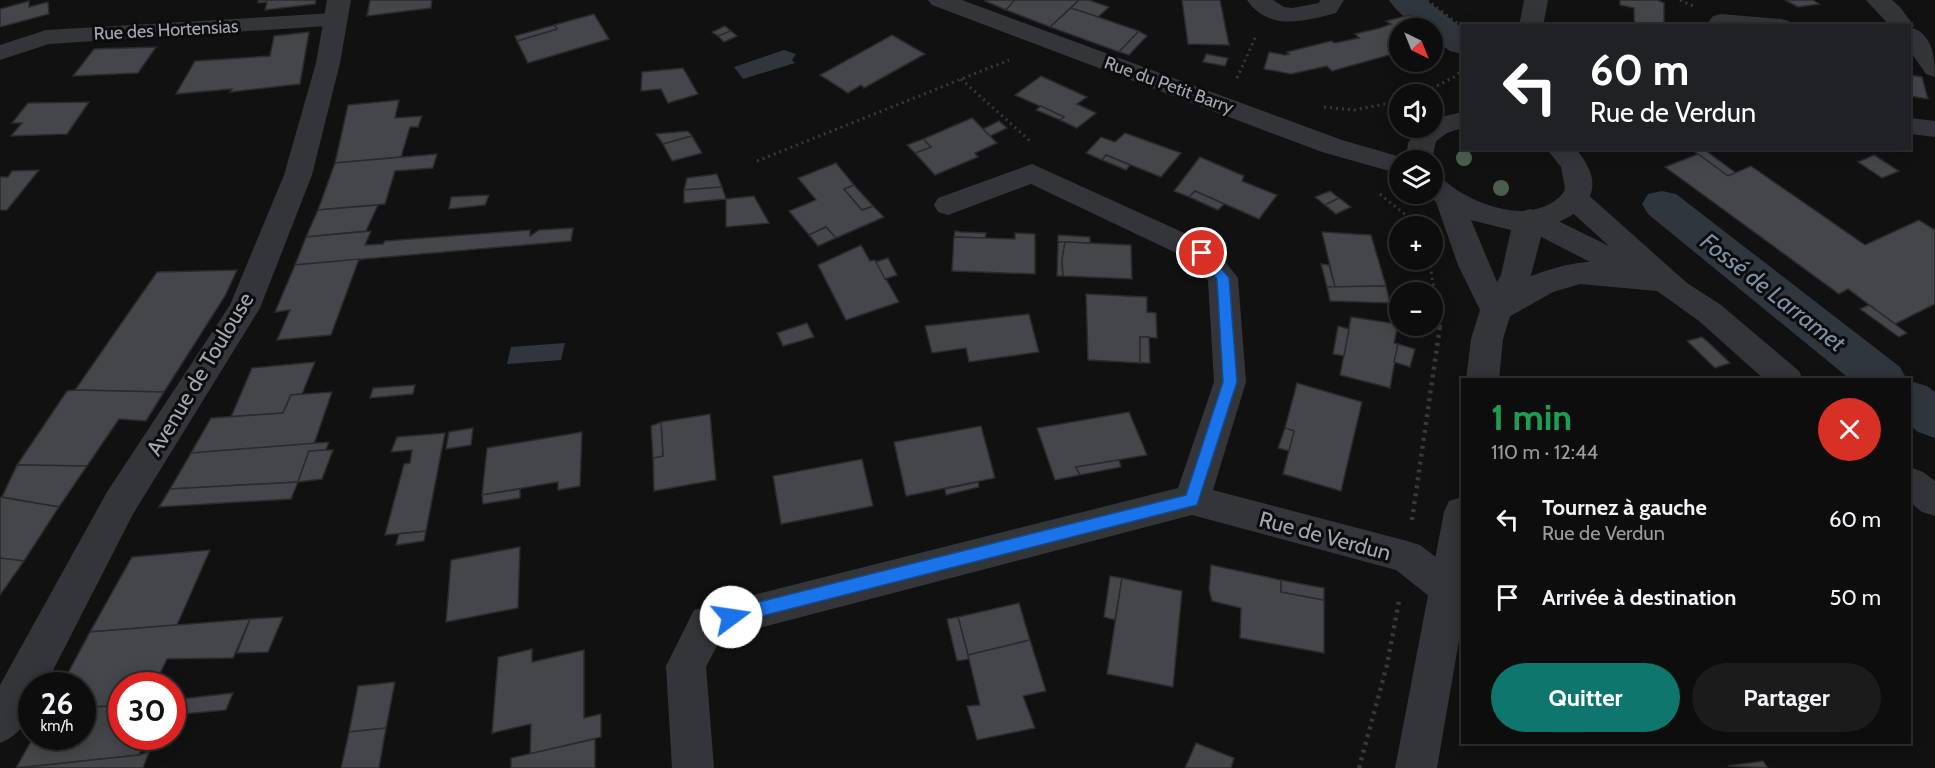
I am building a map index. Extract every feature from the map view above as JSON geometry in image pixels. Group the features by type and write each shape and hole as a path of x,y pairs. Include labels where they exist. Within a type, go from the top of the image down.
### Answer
{"street":[{"name":"Rue du Petit Barry","path":"940,0 1332,146 1389,162"},
{"path":"1259,0 1270,11 1294,16 1328,8 1332,0"},
{"path":"1532,24 1536,0"},
{"path":"1878,0 1900,24"},
{"name":"Rue des Hortensias","path":"0,53 46,37 337,10"},
{"name":"Avenue de Toulouse","path":"0,723 31,672 120,503 244,308 298,175 328,63 337,10"},
{"path":"1721,21 1757,24"},
{"path":"1418,150 1428,133 1437,127 1461,120"},
{"path":"1911,126 1935,129"},
{"path":"1443,193 1485,214 1528,219 1553,214 1570,205 1580,184 1570,159 1561,150"},
{"path":"948,205 1032,172 1202,253 1223,278 1230,382 1192,500"},
{"path":"1575,198 1665,286"},
{"path":"1443,201 1496,310"},
{"path":"1528,219 1665,286 1710,313 1785,378"},
{"path":"1482,378 1487,339 1496,310 1516,275 1526,237 1528,219"},
{"path":"1496,310 1540,284 1572,274 1592,272 1665,286"},
{"path":"1911,483 1935,501"},
{"name":"Rue de Verdun","path":"693,768 686,666 708,622 1192,500 1407,557 1456,594"},
{"path":"1416,768 1456,594 1461,526"}],"path":[{"path":"1427,0 1461,26"},
{"path":"1239,85 1236,79 1259,27 1281,15"},
{"path":"757,161 1054,42"},
{"path":"1440,84 1456,76 1461,70"},
{"path":"962,79 1047,156 1042,177"}],"shaded area":[{"path":"784,50 796,54 792,60 795,63 743,79 734,67"},
{"path":"565,343 561,360 507,364 511,347"}],"building":[{"path":"258,0 316,0 315,4 265,10 267,2 258,3"},
{"path":"370,0 432,0 431,8 367,16"},
{"path":"1015,0 1006,10 985,1"},
{"path":"1015,0 1079,0 1050,27 1006,10"},
{"path":"1079,0 1089,0 1109,7 1098,17 1071,8"},
{"path":"1182,0 1220,0 1229,45 1188,44"},
{"path":"1620,0 1657,0 1664,3 1664,24 1638,24 1634,21 1634,8 1620,5"},
{"path":"1785,0 1813,0 1819,4 1798,7"},
{"path":"29,1 29,7 48,2 49,14 0,27 0,9"},
{"path":"1071,8 1139,31 1119,52 1050,27"},
{"path":"594,14 609,39 528,63 517,41 557,29 554,25"},
{"path":"1410,15 1414,18 1398,18"},
{"path":"554,25 557,29 517,41 515,36"},
{"path":"1389,25 1389,55 1332,71 1327,66 1291,74 1264,69 1269,52 1285,55 1289,54 1287,52 1331,41 1335,43 1359,38 1355,34"},
{"path":"725,26 731,31 718,36 712,32"},
{"path":"731,31 737,36 724,42 718,36"},
{"path":"1139,31 1147,36 1129,55 1119,52"},
{"path":"309,32 300,84 230,92 232,89 176,94 195,61 270,56 274,36"},
{"path":"892,35 925,54 864,88 861,85 848,93 820,75"},
{"path":"156,47 138,73 73,76 94,49"},
{"path":"1206,54 1228,58 1225,66 1203,62"},
{"path":"683,68 698,94 668,103 661,89 641,91 642,72"},
{"path":"1911,75 1922,77 1928,99 1911,96"},
{"path":"1041,76 1087,97 1077,104 1096,113 1077,128 1060,120 1064,117 1015,95"},
{"path":"399,100 395,118 422,116 418,127 410,127 401,157 335,163 348,105"},
{"path":"89,102 67,134 11,136 22,123 12,123 28,103"},
{"path":"1041,106 1064,117 1060,120 1036,110"},
{"path":"972,118 997,143 975,153 978,157 935,175 915,153 931,147 923,139"},
{"path":"999,121 1007,128 990,136 983,129"},
{"path":"688,131 692,136 663,144 656,134"},
{"path":"1125,133 1181,153 1161,177 1106,155 1102,160 1086,153 1101,137 1115,142"},
{"path":"692,136 702,153 672,161 663,144"},
{"path":"923,139 931,147 915,153 907,145"},
{"path":"1693,150 1705,150 1736,173 1728,176"},
{"path":"437,154 433,168 395,171 385,204 318,210 335,163"},
{"path":"1698,154 1728,176 1751,166 1865,245 1919,220 1935,230 1935,304 1895,324 1848,289 1839,294 1665,167"},
{"path":"1106,155 1130,165 1126,170 1102,160"},
{"path":"1874,155 1899,171 1882,178 1858,162"},
{"path":"1200,157 1244,176 1242,181 1277,195 1259,219 1195,191 1189,197 1174,191"},
{"path":"836,163 854,185 844,189 862,210 873,206 884,217 836,238 826,227 809,235 789,211 816,200 798,178"},
{"path":"39,170 7,210 0,210 0,177 8,177 12,171"},
{"path":"717,174 722,187 684,190 687,178"},
{"path":"854,185 873,206 862,210 844,189"},
{"path":"722,187 726,199 684,203 684,190"},
{"path":"1195,191 1224,204 1218,210 1189,197"},
{"path":"1330,191 1339,198 1325,205 1315,197"},
{"path":"489,195 485,205 449,209 451,197"},
{"path":"754,196 769,223 726,227 726,199"},
{"path":"1339,198 1351,207 1336,214 1325,205"},
{"path":"378,205 366,231 306,237 318,210"},
{"path":"826,227 836,238 818,246 809,235"},
{"path":"573,228 571,241 295,265 306,237 371,231 365,245 383,244 385,241 530,230 530,236 539,230"},
{"path":"955,231 986,233 985,238 954,237"},
{"path":"1322,232 1371,235 1386,286 1335,287"},
{"path":"1015,233 1035,234 1035,274 952,271 954,237 1015,239"},
{"path":"1058,235 1090,237 1090,243 1058,242"},
{"path":"1058,242 1065,242 1062,260 1063,276 1057,276"},
{"path":"1065,242 1131,245 1132,279 1063,276 1062,260"},
{"path":"861,245 870,261 875,260 899,302 846,320 818,265"},
{"path":"888,258 897,275 885,279 876,262"},
{"path":"359,259 331,335 277,340 290,310 275,312 295,265"},
{"path":"1321,264 1329,265 1335,287 1327,287"},
{"path":"237,270 225,296 164,392 75,390 157,272"},
{"path":"1386,286 1389,303 1330,301 1327,287"},
{"path":"1086,294 1147,297 1147,312 1156,313 1157,338 1140,337 1140,363 1088,360"},
{"path":"1869,305 1907,333 1899,337 1860,309"},
{"path":"1029,314 1039,352 969,362 966,348 932,353 925,326"},
{"path":"1351,317 1389,323 1389,336 1395,336 1394,343 1398,344 1390,388 1340,375"},
{"path":"807,323 814,337 783,346 777,333"},
{"path":"1338,326 1349,329 1344,356 1333,354"},
{"path":"1140,337 1149,337 1150,363 1140,363"},
{"path":"1702,337 1730,363 1715,368 1687,341"},
{"path":"1398,344 1415,349 1410,367 1394,362"},
{"path":"315,362 302,394 291,395 283,413 231,417 252,368"},
{"path":"1297,383 1362,402 1341,491 1283,474 1294,431 1285,428"},
{"path":"415,385 413,394 370,398 373,388"},
{"path":"67,391 164,392 146,421 119,419 87,466 17,465"},
{"path":"332,392 314,444 191,453 211,418 283,413 291,395"},
{"path":"1129,412 1147,455 1076,467 1080,475 1055,480 1037,428"},
{"path":"710,414 716,480 654,491 653,458 663,456 661,422"},
{"path":"661,422 663,456 653,458 651,426"},
{"path":"981,426 995,478 906,496 894,442"},
{"path":"473,428 471,445 446,449 449,432"},
{"path":"1285,428 1294,431 1289,451 1278,448"},
{"path":"582,432 580,486 558,490 558,482 482,495 487,448"},
{"path":"445,433 426,531 385,535 404,464 410,463 412,450 391,452 397,437"},
{"path":"329,442 326,450 309,451 298,482 170,489 191,453"},
{"path":"333,450 322,479 298,482 309,451"},
{"path":"862,459 873,506 781,524 773,476"},
{"path":"1119,460 1121,467 1080,475 1076,467"},
{"path":"17,465 87,466 59,507 2,497"},
{"path":"298,482 291,499 159,507 170,489"},
{"path":"978,482 979,487 946,495 945,489"},
{"path":"520,489 520,498 483,504 482,495"},
{"path":"0,497 59,507 24,561 0,558"},
{"path":"426,531 424,541 396,545 399,534"},
{"path":"520,547 518,608 446,622 451,560"},
{"path":"210,550 177,625 90,632 132,557"},
{"path":"0,558 24,561 0,595"},
{"path":"1211,565 1281,580 1281,592 1324,600 1324,653 1240,638 1241,608 1212,601 1209,590"},
{"path":"1110,576 1122,578 1115,620 1104,617"},
{"path":"1122,578 1182,591 1173,687 1107,674"},
{"path":"1281,580 1324,588 1324,600 1281,592"},
{"path":"1019,603 1030,640 968,655 958,617"},
{"path":"283,617 268,652 237,653 250,619"},
{"path":"958,617 969,659 957,661 947,619"},
{"path":"250,619 233,658 167,659 161,672 108,672 108,706 96,707 96,672 69,672 90,632"},
{"path":"1030,640 1046,691 1023,696 1035,728 977,740 967,706 980,705 968,655"},
{"path":"532,649 532,662 584,650 584,718 601,714 601,737 530,754 531,724 492,733 498,657"},
{"path":"395,682 386,728 349,732 358,686"},
{"path":"233,693 226,710 186,714 186,698"},
{"path":"108,706 108,750 141,750 139,755 16,768 26,750 96,750 96,707"},
{"path":"386,728 379,768 341,768 349,732"},
{"path":"595,739 595,768 511,768 511,758"},
{"path":"1196,743 1234,758 1231,768 1185,768"},
{"path":"149,752 143,768 18,768 139,755"},
{"path":"1763,761 1768,768 1728,766"}],"waterway":[{"name":"Fossé de Larramet","path":"1405,0 1461,43"},
{"name":"Fossé de Larramet","path":"1662,204 1881,378"},
{"name":"Fossé de Larramet","path":"1911,400 1935,419"}],"route":[{"path":"731,617 1192,500 1230,382 1223,278 1202,253"}]}
